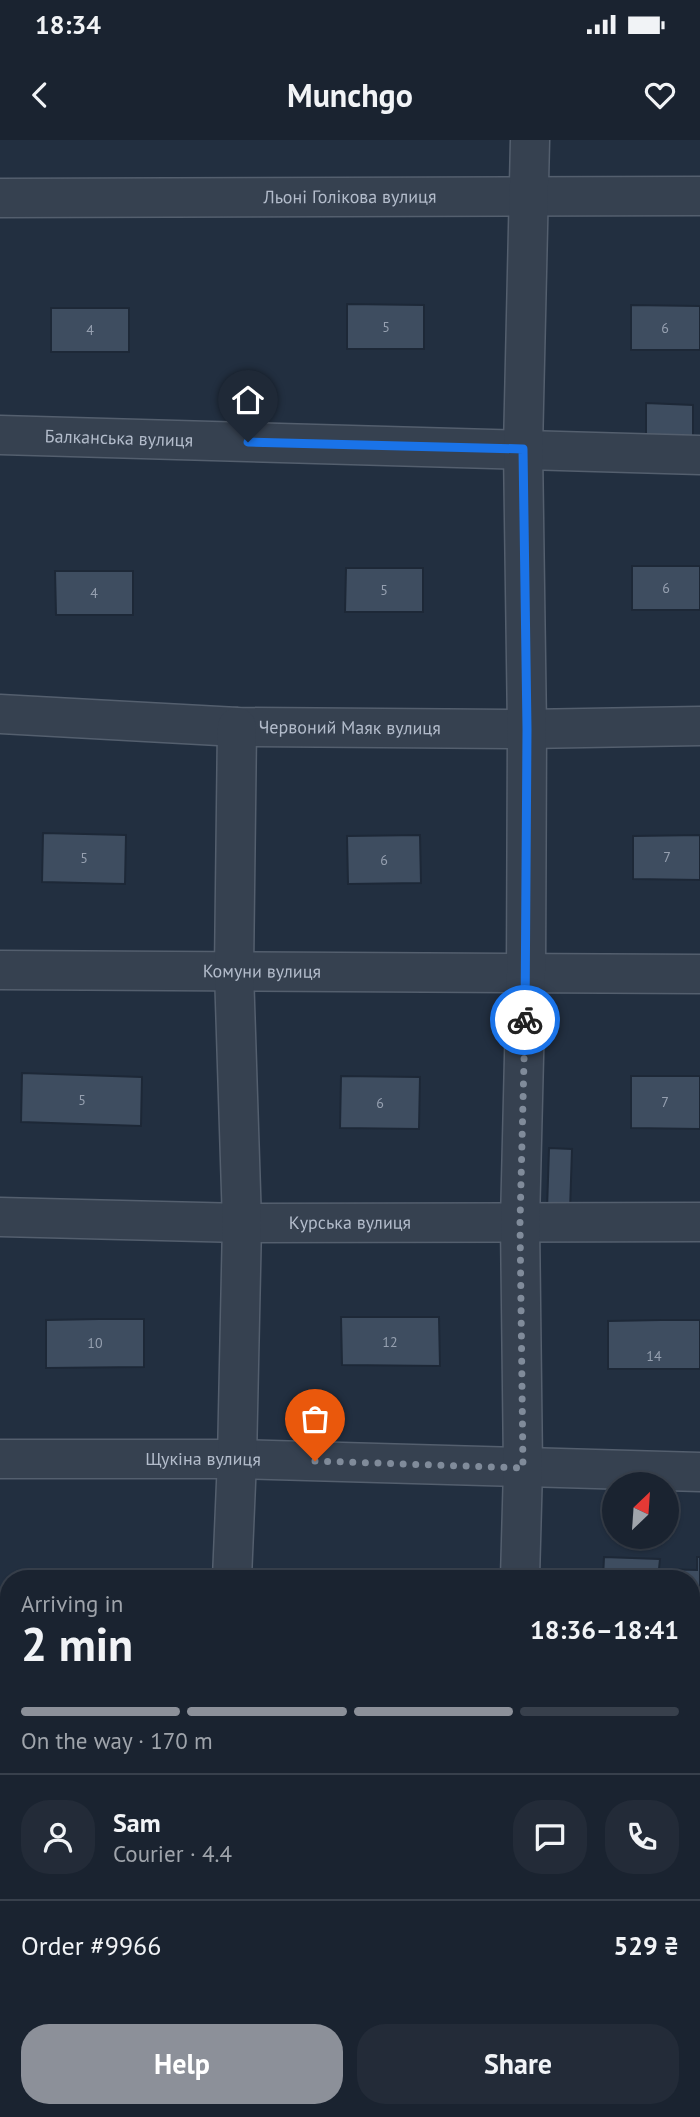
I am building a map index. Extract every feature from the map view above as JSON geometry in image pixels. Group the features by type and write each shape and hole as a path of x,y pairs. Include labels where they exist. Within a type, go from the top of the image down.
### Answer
{"street":[{"path":"520,1570 523,1468 520,1223 526,974 527,729 523,449 530,140"},
{"name":"Льоні Голікова вулиця","path":"0,198 700,196"},
{"name":"Балканська вулиця","path":"0,435 700,455"},
{"name":"Червоний Маяк вулиця","path":"0,714 237,727 527,729 700,726"},
{"path":"232,1570 242,1223 234,971 237,727"},
{"name":"Комуни вулиця","path":"0,970 700,974"},
{"name":"Курська вулиця","path":"0,1217 242,1223 700,1222"},
{"name":"Щукіна вулиця","path":"0,1459 237,1459 700,1472"}],"building":[{"path":"347,304 424,305 424,349 347,349"},
{"path":"631,305 700,306 700,350 631,350"},
{"path":"51,308 129,308 129,352 51,352"},
{"path":"646,403 693,405 693,436 646,435"},
{"path":"632,566 700,566 700,610 632,610"},
{"path":"346,568 423,568 423,612 345,612"},
{"path":"55,571 133,571 133,615 56,615"},
{"path":"43,833 126,835 125,884 42,882"},
{"path":"420,835 421,883 348,884 347,836"},
{"path":"700,835 700,880 633,879 633,836"},
{"path":"22,1073 142,1077 141,1126 21,1122"},
{"path":"341,1076 420,1077 419,1129 340,1128"},
{"path":"631,1076 700,1076 700,1129 631,1128"},
{"path":"549,1148 572,1149 570,1211 547,1210"},
{"path":"341,1317 439,1317 440,1366 342,1365"},
{"path":"144,1319 144,1367 46,1368 46,1320"},
{"path":"700,1320 700,1369 608,1369 608,1321"},
{"path":"604,1557 660,1559 659,1569 697,1570 603,1570"},
{"path":"697,1557 700,1557 700,1570 697,1570"}],"way so far":[{"path":"315,1461 523,1468 520,1223 525,1020"}],"route":[{"path":"248,442 523,449 527,729 525,1020"}]}
